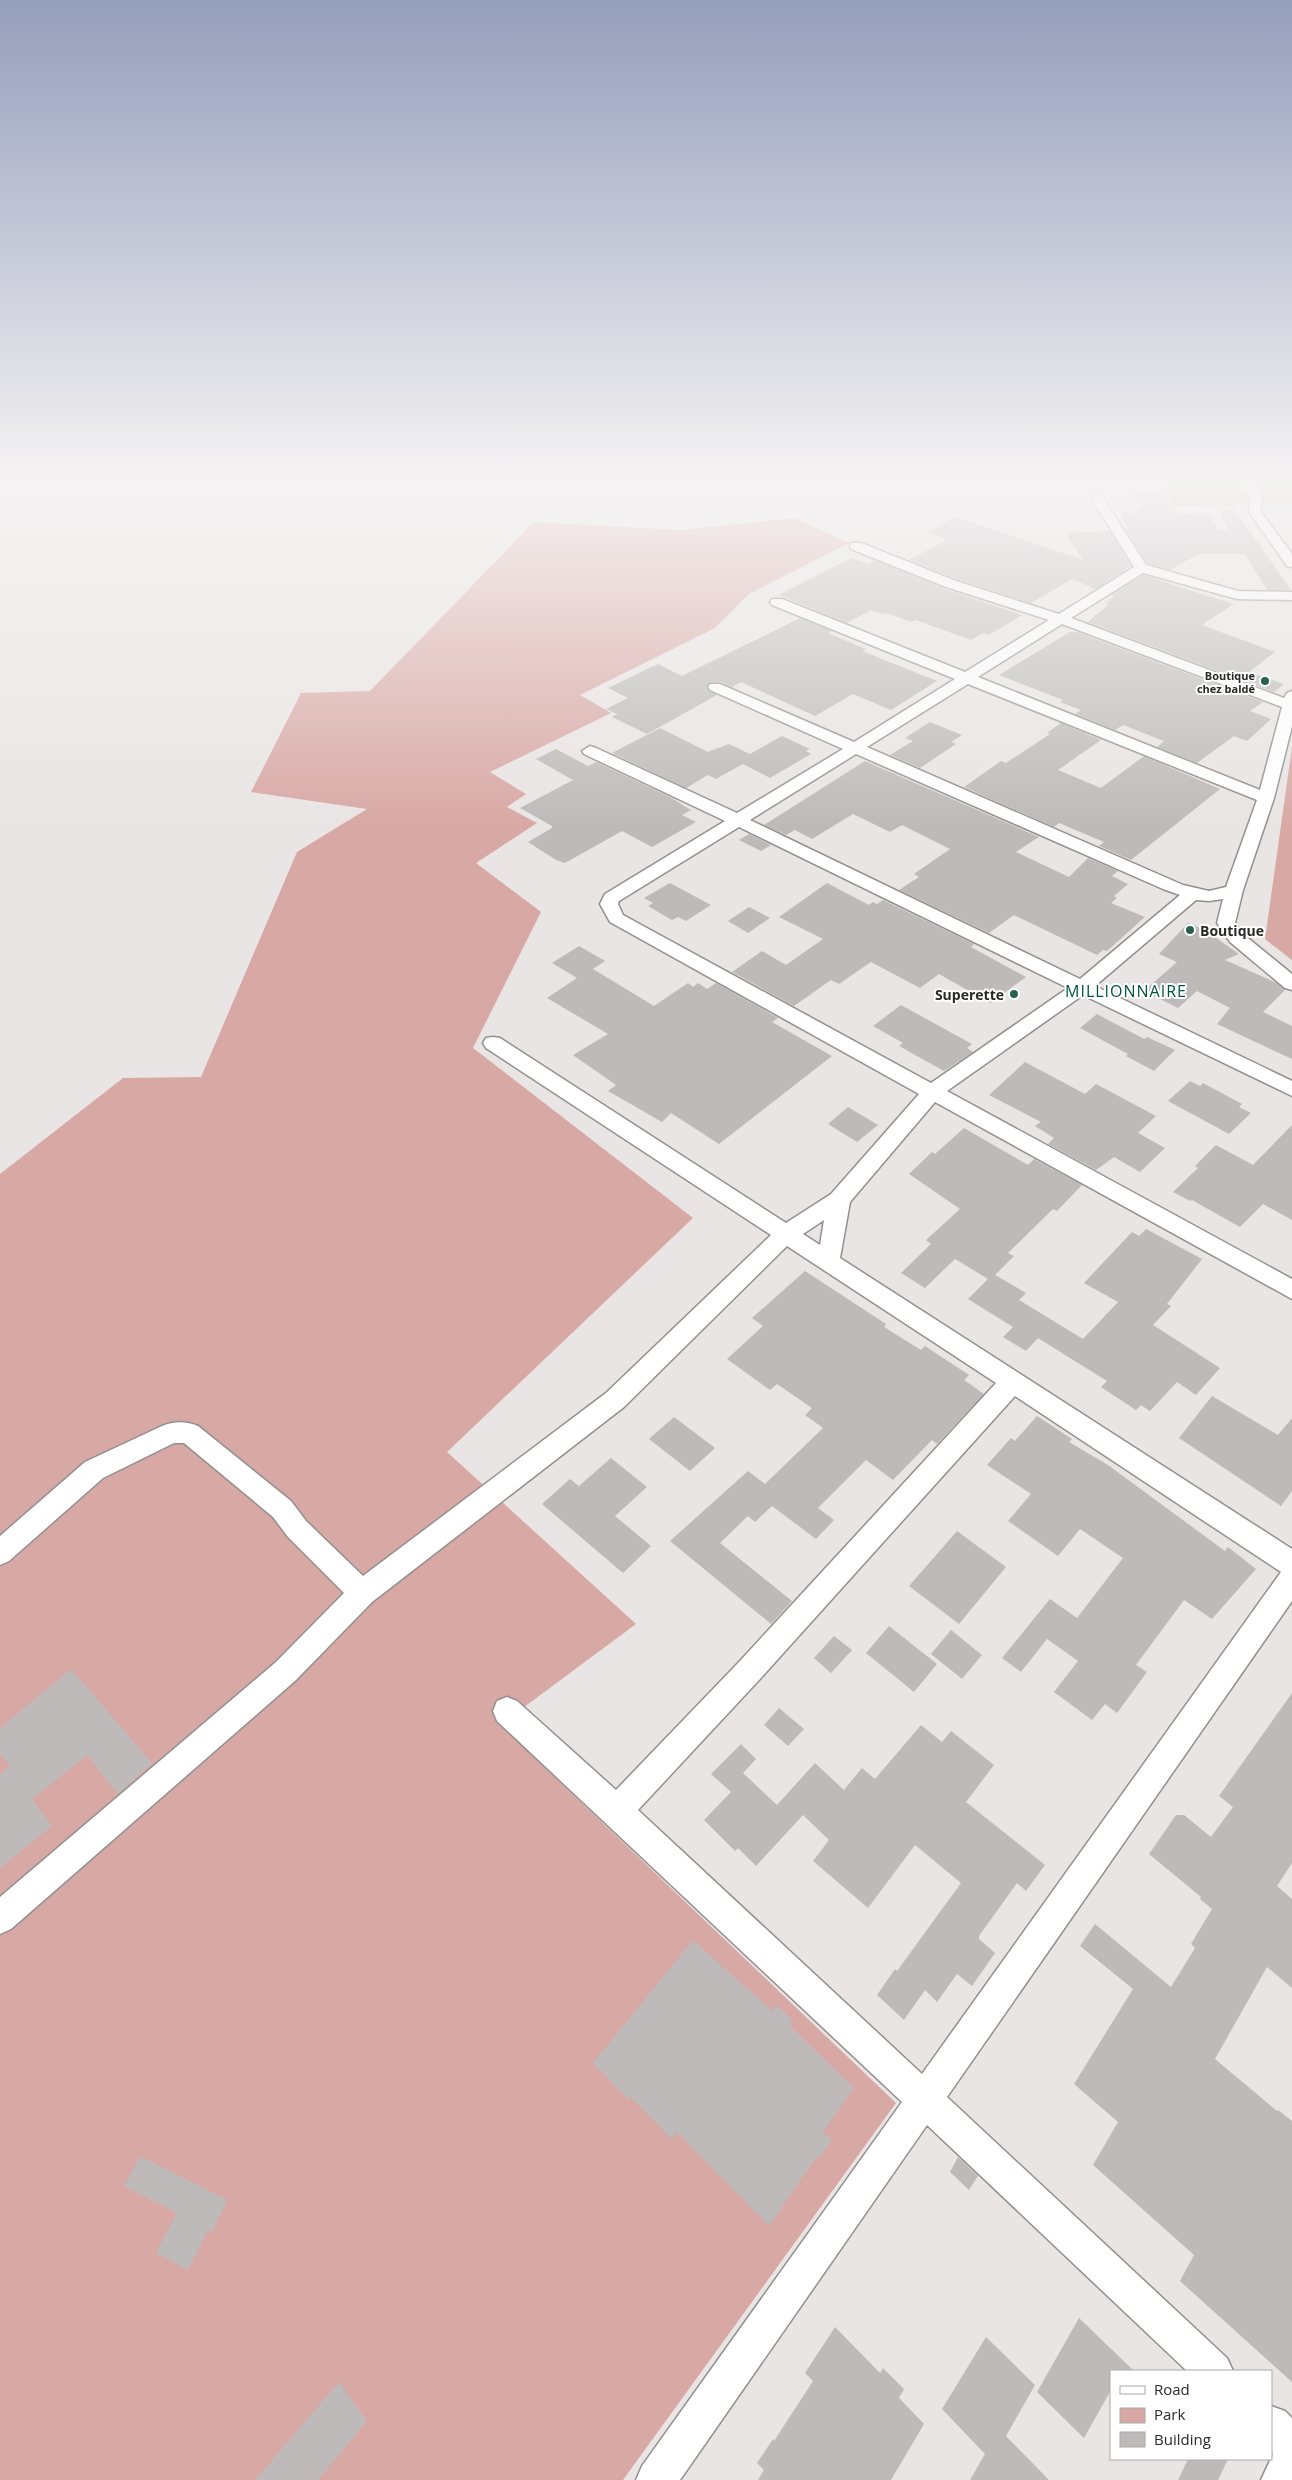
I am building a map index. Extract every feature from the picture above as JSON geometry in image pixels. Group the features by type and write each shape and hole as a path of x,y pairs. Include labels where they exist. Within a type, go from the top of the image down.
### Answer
{"street":[{"path":"991,597 1061,619 1291,701 1266,798 1234,890 1226,923 1236,938 1292,984"},
{"path":"1096,597 611,898 608,904 611,912 623,922 1292,1290"},
{"path":"777,602 1266,798"},
{"path":"715,686 1192,894 1206,897 1223,896 1234,890"},
{"path":"590,752 739,819 1081,988 1292,1089"},
{"path":"0,1918 286,1672 362,1593 615,1400 787,1233 839,1200 932,1092 1081,988 1192,894"},
{"path":"493,1043 1292,1564"},
{"path":"828,1263 839,1200"},
{"path":"617,1811 748,1671 1013,1381"},
{"path":"0,1553 94,1470 172,1433 189,1433 282,1509 296,1529 362,1593"},
{"path":"656,2480 1292,1579"},
{"path":"507,1712 617,1811 925,2098 1213,2370"},
{"path":"1272,2426 1292,2445"},
{"path":"1281,2480 1292,2457"}],"green space":[{"path":"461,597 746,597 715,628 580,695 611,713 490,772 526,794 507,807 537,823 476,863 541,912 473,1048 693,1218 447,1452 636,1624 500,1725 896,2103 623,2480 0,2480 0,1174 123,1078 201,1077 297,852 367,809 251,792 301,693 370,691"},
{"path":"1292,747 1292,960 1265,939"}],"building":[{"path":"783,597 968,597 1022,615 989,635 983,633 971,640 916,620 911,622 887,613 883,614 871,610 847,623"},
{"path":"1012,597 1042,597 1031,603"},
{"path":"1114,597 1210,597 1233,604 1202,625 1275,652 1249,672 1284,684 1274,692 1088,622 1109,604 1106,603"},
{"path":"800,618 832,631 828,633 866,649 862,651 937,681 891,710 853,694 815,716 741,682 732,687 721,682 710,682 706,688 717,695 647,734 612,717 617,714 606,709 628,698 608,688 658,664 682,676"},
{"path":"1070,632 1077,632 1263,702 1250,711 1271,719 1247,741 1234,736 1197,763 1157,747 1164,741 1123,725 1115,730 1075,714 1081,710 1060,702 1063,700 999,675"},
{"path":"930,722 962,735 951,742 956,744 920,768 890,755 913,741 905,738"},
{"path":"1061,723 1101,740 1058,770 1101,788 1144,756 1220,789 1131,860 1099,846 1104,842 1059,823 1054,827 964,787 1001,761 1006,763 1050,734 1047,733"},
{"path":"660,728 708,752 729,744 750,754 782,736 810,749 806,751 811,754 770,778 743,764 716,779 708,775 686,788 612,753"},
{"path":"556,749 588,766 596,762 670,797 691,810 682,815 696,822 652,847 622,831 565,863 556,860 528,842 552,828 552,826 520,808 573,780 536,759"},
{"path":"865,761 1039,837 1016,852 1069,877 1088,858 1118,871 1112,876 1128,884 1114,896 1117,898 1111,903 1145,917 1107,951 1103,950 1097,955 1014,915 989,933 899,890 919,877 914,874 950,849 902,825 890,832 853,814 812,839 795,830 786,835 764,825"},
{"path":"749,834 771,845 761,851 739,840"},
{"path":"670,883 711,905 686,921 678,917 672,920 648,906 653,903 644,898"},
{"path":"827,883 869,905 873,902 877,904 883,900 974,944 971,947 1026,977 990,1003 939,974 920,988 871,962 839,984 831,980 794,1006 732,972 762,951 786,965 823,939 779,917"},
{"path":"749,907 770,918 748,933 728,921"},
{"path":"1188,923 1205,930 1239,954 1225,960 1277,983 1285,990 1263,1012 1292,1026 1292,1059 1217,1024 1230,1008 1197,991 1178,1008 1144,991 1177,962 1159,954"},
{"path":"579,946 605,961 593,969 654,1006 688,983 693,987 698,983 707,989 716,983 778,1018 772,1022 832,1056 719,1144 671,1113 662,1122 608,1091 616,1085 573,1055 608,1034 547,998 577,978 552,963"},
{"path":"901,1005 972,1044 967,1048 973,1052 944,1071 899,1046 903,1043 873,1026"},
{"path":"1097,1014 1144,1039 1147,1037 1175,1050 1154,1071 1126,1056 1128,1054 1080,1028"},
{"path":"1025,1062 1085,1094 1096,1084 1156,1116 1138,1133 1165,1148 1140,1172 1114,1157 1096,1170 1048,1144 1054,1138 1035,1126 1041,1122 989,1095"},
{"path":"1190,1081 1200,1086 1203,1083 1242,1104 1239,1107 1251,1113 1229,1134 1168,1101"},
{"path":"848,1107 878,1125 857,1142 828,1124"},
{"path":"1292,1125 1292,1220 1263,1204 1240,1227 1192,1200 1190,1201 1173,1192 1198,1168 1195,1166 1216,1145 1253,1165"},
{"path":"964,1128 1028,1165 1034,1159 1082,1185 1057,1211 1053,1209 1008,1253 1014,1256 995,1275 1026,1293 1019,1300 1083,1339 1118,1302 1084,1283 1132,1232 1139,1236 1146,1229 1202,1259 1167,1304 1171,1306 1153,1325 1220,1368 1196,1395 1177,1382 1150,1411 1141,1405 1136,1410 1101,1387 1107,1381 1038,1338 1026,1351 1003,1337 1013,1327 968,1299 988,1279 955,1259 925,1288 901,1273 931,1244 926,1240 960,1209 909,1174 932,1152 935,1154"},
{"path":"805,1271 886,1324 884,1327 921,1350 925,1346 969,1375 964,1380 984,1394 937,1444 932,1440 893,1480 866,1460 818,1508 834,1520 816,1539 772,1506 755,1522 748,1516 720,1543 792,1601 771,1624 670,1541 748,1471 765,1484 823,1428 805,1415 812,1408 777,1384 770,1390 727,1359 763,1326 752,1318"},
{"path":"1212,1396 1278,1435 1292,1418 1292,1491 1281,1506 1179,1438"},
{"path":"1037,1416 1072,1439 1069,1442 1108,1465 1225,1551 1228,1547 1256,1569 1212,1619 1184,1600 1136,1665 1147,1672 1117,1713 1105,1704 1092,1720 1054,1692 1078,1661 1047,1639 1021,1672 1002,1658 1050,1599 1077,1618 1123,1558 1080,1529 1058,1556 1008,1521 1031,1494 987,1465 1011,1438 1015,1441"},
{"path":"674,1417 715,1448 690,1471 649,1439"},
{"path":"611,1458 647,1487 615,1516 651,1546 623,1573 542,1504 570,1479 579,1486"},
{"path":"957,1531 1006,1567 959,1624 909,1586"},
{"path":"889,1626 937,1664 914,1692 866,1653"},
{"path":"951,1630 982,1655 962,1679 931,1654"},
{"path":"834,1636 852,1650 831,1673 814,1658"},
{"path":"71,1669 152,1763 118,1794 87,1755 32,1799 52,1826 0,1868 0,1774 10,1766 0,1754 0,1728"},
{"path":"1292,1693 1292,1863 1277,1886 1292,1899 1292,1988 1267,1967 1215,2059 1277,2111 1292,2121 1292,2382 1180,2281 1194,2255 1093,2165 1118,2122 1074,2084 1133,1989 1080,1946 1095,1924 1171,1987 1195,1948 1191,1944 1212,1909 1200,1899 1201,1897 1149,1854 1176,1815 1184,1815 1211,1837 1233,1807 1219,1796"},
{"path":"779,1708 804,1729 788,1746 764,1725"},
{"path":"921,1725 942,1742 951,1731 994,1765 966,1802 1045,1865 1026,1891 1017,1883 979,1936 979,1939 995,1953 972,1986 957,1974 937,2002 925,1990 904,2020 877,1995 895,1969 897,1971 961,1883 915,1845 868,1908 813,1861 829,1840 803,1815 756,1866 738,1848 735,1851 704,1820 731,1792 711,1774 741,1744 756,1759 743,1773 777,1805 815,1763 844,1790 862,1768 875,1779"},
{"path":"693,1940 772,2011 777,2005 793,2021 789,2025 854,2088 823,2132 832,2140 819,2158 817,2156 769,2226 677,2132 671,2139 631,2097 629,2100 593,2063"},
{"path":"140,2156 227,2200 212,2232 208,2230 188,2270 156,2253 177,2213 124,2186"},
{"path":"958,2157 978,2176 969,2190 950,2172"},
{"path":"1079,2318 1133,2370 1110,2370 1110,2392 1084,2438 1037,2392"},
{"path":"835,2327 880,2373 883,2368 904,2389 899,2398 924,2424 891,2480 758,2480 764,2470 757,2463 773,2439 774,2441 813,2381 805,2373"},
{"path":"986,2337 1035,2385 1006,2436 1049,2480 970,2480 985,2454 942,2409"},
{"path":"339,2382 367,2421 318,2480 255,2480"},
{"path":"1188,2460 1228,2460 1218,2480 1178,2480"}],"place":[{"name":"Boutique chez baldé","path":"1265,681"},
{"name":"Boutique","path":"1190,930"},
{"name":"Superette","path":"1014,994"}],"district":[{"name":"MILLIONNAIRE","path":"1126,991"}]}
